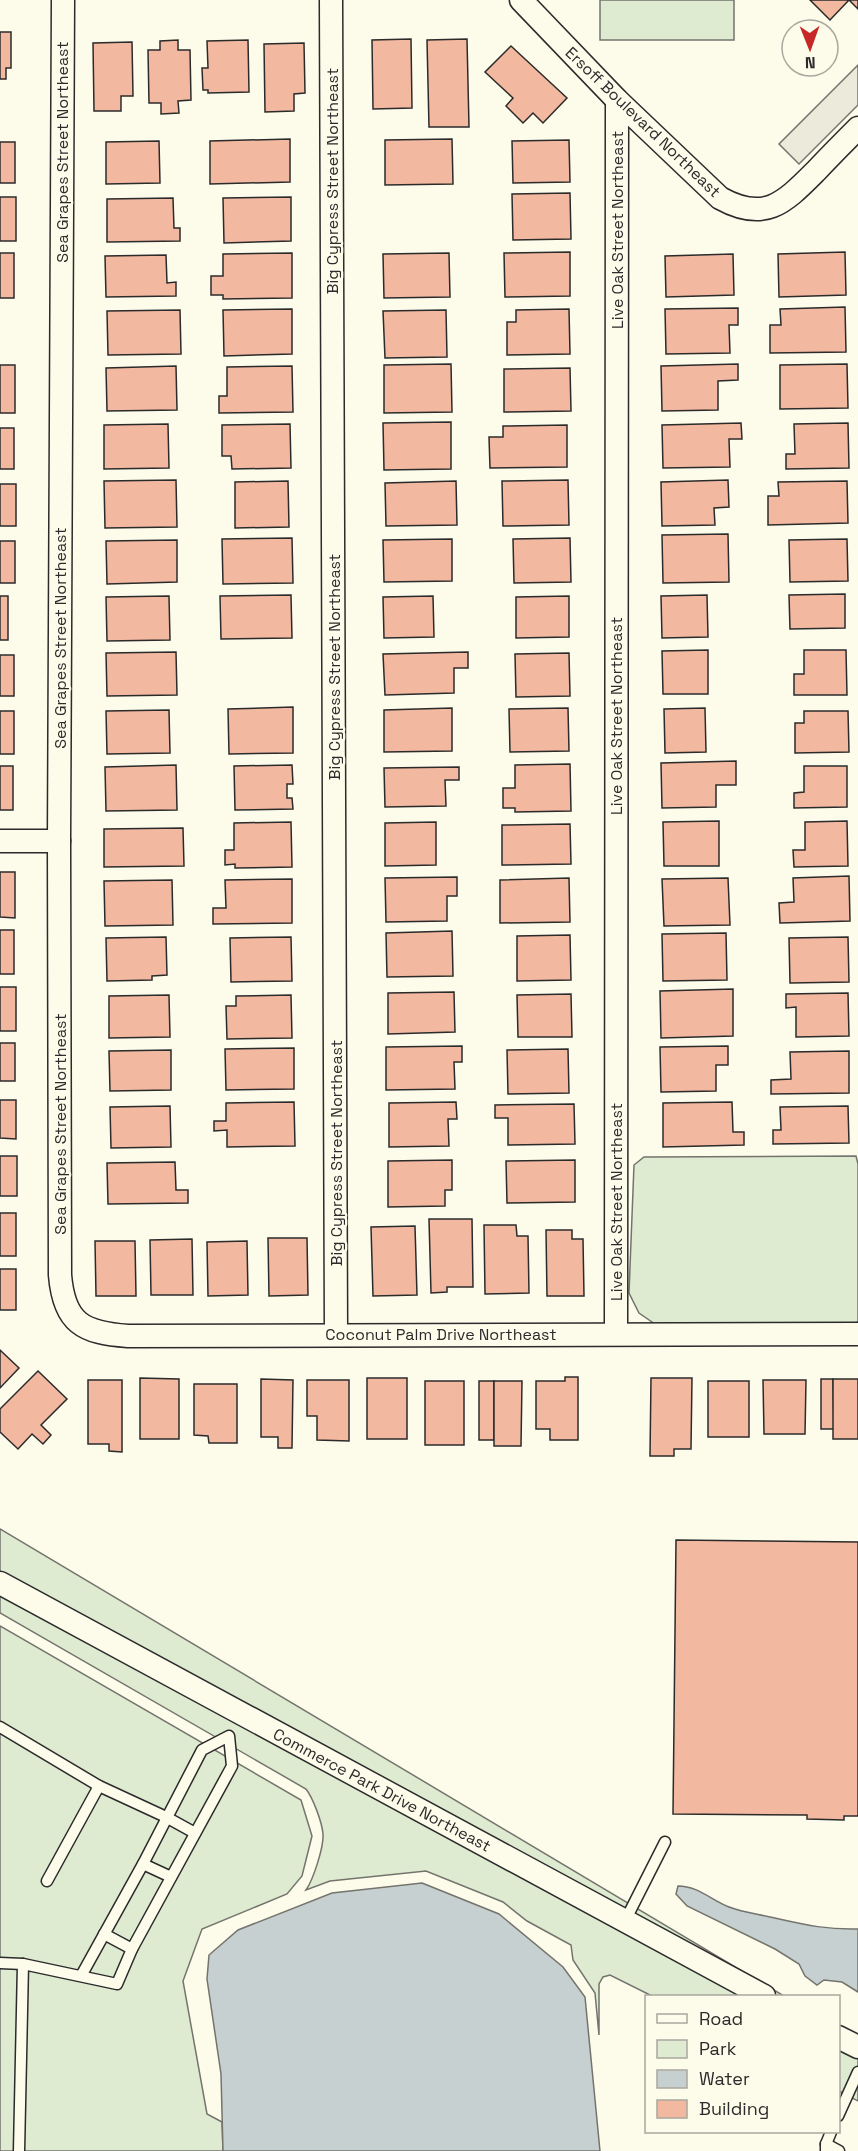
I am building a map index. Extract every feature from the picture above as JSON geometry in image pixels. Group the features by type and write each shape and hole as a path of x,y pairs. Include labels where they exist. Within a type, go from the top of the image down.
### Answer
{"street":[{"name":"Sea Grapes Street Northeast","path":"60,1275 59,841 63,0"},
{"name":"Big Cypress Street Northeast","path":"331,0 336,1335"},
{"name":"Ersoff Boulevard Northeast","path":"521,0 617,100 720,198 736,207 754,209 771,207 788,199 858,128"},
{"name":"Live Oak Street Northeast","path":"616,1333 617,100"},
{"path":"0,841 59,841"},
{"name":"Coconut Palm Drive Northeast","path":"60,1275 67,1309 88,1329 100,1334 128,1336 858,1334"},
{"name":"Commerce Park Drive Northeast","path":"0,1583 235,1724 625,1921 762,1995"},
{"path":"840,2038 858,2047"}],"lane":[{"path":"81,1976 202,1750 235,1724"},
{"path":"0,1964 23,1964 117,1984 132,1949 232,1766 235,1724"},
{"path":"0,1727 99,1786 195,1833"},
{"path":"46,1881 99,1786"},
{"path":"625,1921 665,1842"},
{"path":"143,1864 171,1877"},
{"path":"104,1934 132,1949"},
{"path":"19,2151 23,1964"},
{"path":"840,2112 858,2072"},
{"path":"831,2133 826,2148 839,2151"}],"green space":[{"path":"600,0 734,0 734,40 600,40"},
{"path":"856,1156 858,1164 858,1322 847,1325 655,1324 639,1313 629,1293 634,1165 644,1157"},
{"path":"0,1529 782,1995 650,1995 610,1975 603,1977 599,1984 599,2035 595,1993 573,1960 571,1945 527,1921 503,1902 426,1871 330,1881 306,1890 318,1863 323,1834 317,1810 306,1789 0,1613"},
{"path":"0,1626 301,1800 312,1836 302,1876 287,1894 202,1929 183,1981 207,2114 222,2122 223,2151 0,2151"},
{"path":"840,2030 858,2041 858,2101 840,2092"}],"shaded area":[{"path":"858,65 858,105 799,164 779,144"}],"water":[{"path":"422,1883 499,1914 563,1967 585,1997 600,2151 223,2151 221,2074 207,1979 209,1955 238,1930 332,1893"},
{"path":"678,1886 692,1888 722,1904 744,1912 814,1926 858,1929 858,1992 842,1982 824,1980 817,1985 805,1976 799,1964 775,1949 687,1906 676,1894"}],"building":[{"path":"810,0 849,0 832,18 828,18"},
{"path":"849,0 858,0 858,9"},
{"path":"0,32 11,32 11,68 6,68 6,79 0,79"},
{"path":"411,39 412,108 373,109 372,40"},
{"path":"467,39 469,127 429,127 427,40"},
{"path":"178,40 178,50 190,50 191,100 178,101 179,113 161,114 161,103 149,103 148,50 160,50 160,41"},
{"path":"248,40 249,92 208,93 208,90 203,90 202,68 208,68 207,41"},
{"path":"132,42 133,96 121,96 121,111 94,111 93,43"},
{"path":"304,43 305,93 294,94 294,111 265,112 264,44"},
{"path":"511,46 567,98 543,123 533,113 523,123 506,106 513,98 485,72"},
{"path":"290,139 290,182 210,184 210,141"},
{"path":"452,139 453,184 385,185 385,140"},
{"path":"569,140 570,182 513,183 512,141"},
{"path":"159,141 160,183 106,184 106,142"},
{"path":"0,142 15,142 15,183 0,183"},
{"path":"570,193 571,239 513,240 512,194"},
{"path":"0,197 16,197 16,241 0,241"},
{"path":"291,197 291,241 224,243 223,198"},
{"path":"173,198 174,228 180,228 180,241 107,242 107,199"},
{"path":"570,252 570,296 505,297 504,253"},
{"path":"845,252 846,295 779,297 778,254"},
{"path":"0,253 14,253 14,298 0,298"},
{"path":"292,253 292,298 223,299 223,295 211,295 211,276 223,276 223,254"},
{"path":"449,253 450,297 384,298 383,254"},
{"path":"733,254 734,295 666,297 665,256"},
{"path":"166,255 167,283 176,282 176,296 106,297 105,256"},
{"path":"845,307 846,352 770,353 770,325 781,325 780,309"},
{"path":"738,308 738,325 729,325 730,353 666,354 665,309"},
{"path":"292,309 292,354 224,356 223,310"},
{"path":"569,309 570,354 507,355 507,322 516,322 516,310"},
{"path":"180,310 181,354 108,355 107,311"},
{"path":"446,310 447,357 385,358 383,311"},
{"path":"451,364 452,412 384,413 384,365"},
{"path":"738,364 738,380 718,381 718,410 662,411 661,366"},
{"path":"847,364 848,408 780,409 780,365"},
{"path":"0,365 15,365 15,413 0,413"},
{"path":"176,366 177,410 107,411 106,368"},
{"path":"292,366 293,412 219,413 219,396 227,396 227,367"},
{"path":"570,368 571,411 504,412 504,369"},
{"path":"451,422 451,469 384,470 383,423"},
{"path":"741,423 742,439 729,439 730,467 663,468 662,425"},
{"path":"848,423 849,468 786,469 786,454 795,454 794,424"},
{"path":"168,424 169,468 104,469 104,425"},
{"path":"290,424 291,468 232,469 231,456 222,456 222,425"},
{"path":"567,425 567,467 490,468 489,437 503,437 503,426"},
{"path":"0,428 14,428 14,469 0,469"},
{"path":"176,480 177,527 105,528 104,481"},
{"path":"568,480 569,525 503,526 502,481"},
{"path":"728,480 729,507 714,508 715,525 662,526 661,482"},
{"path":"288,481 289,527 235,528 235,482"},
{"path":"456,481 457,525 386,526 385,483"},
{"path":"847,481 848,523 768,525 768,496 779,496 778,482"},
{"path":"0,484 16,484 16,526 0,526"},
{"path":"728,534 729,582 663,583 662,535"},
{"path":"292,538 293,583 223,584 222,539"},
{"path":"570,538 571,582 514,583 513,539"},
{"path":"452,539 452,581 384,582 383,540"},
{"path":"847,539 848,581 790,582 789,540"},
{"path":"177,540 177,582 107,584 106,541"},
{"path":"0,541 15,541 15,583 0,583"},
{"path":"845,594 845,628 790,629 789,595"},
{"path":"291,595 292,638 221,639 220,596"},
{"path":"707,595 708,637 662,638 661,596"},
{"path":"0,596 8,596 8,640 0,640"},
{"path":"169,596 170,640 107,641 106,597"},
{"path":"433,596 434,637 384,638 383,597"},
{"path":"569,596 569,637 516,638 516,597"},
{"path":"708,650 708,694 663,694 662,651"},
{"path":"804,650 846,650 847,695 794,695 794,674 804,674"},
{"path":"176,652 177,695 107,696 106,653"},
{"path":"468,652 468,668 454,668 454,693 385,695 383,654"},
{"path":"569,653 570,696 516,697 515,654"},
{"path":"0,655 14,655 14,696 0,696"},
{"path":"293,707 293,753 229,754 228,709"},
{"path":"452,708 452,751 384,752 384,710"},
{"path":"568,708 569,751 510,752 509,709"},
{"path":"705,708 706,752 665,753 664,709"},
{"path":"169,710 170,753 107,754 106,711"},
{"path":"0,711 14,711 14,754 0,754"},
{"path":"804,711 848,711 849,752 795,753 795,723 804,723"},
{"path":"736,761 736,785 716,785 716,807 662,808 661,763"},
{"path":"570,764 571,811 515,812 515,808 503,808 503,788 515,788 515,765"},
{"path":"176,765 177,810 106,811 105,767"},
{"path":"292,765 293,784 287,784 287,798 292,798 293,809 235,810 234,766"},
{"path":"0,766 13,766 13,810 0,810"},
{"path":"804,766 847,766 847,807 794,808 794,793 804,792"},
{"path":"459,767 459,780 445,780 446,806 385,807 384,768"},
{"path":"719,821 719,866 664,866 663,822"},
{"path":"847,821 848,866 794,867 793,850 805,850 805,822"},
{"path":"291,822 292,867 235,868 235,864 225,865 225,850 234,850 234,823"},
{"path":"436,822 436,865 385,866 385,823"},
{"path":"570,824 571,864 502,865 502,825"},
{"path":"183,828 184,866 104,867 104,829"},
{"path":"0,872 15,872 15,918 0,917"},
{"path":"849,876 850,921 780,923 779,903 794,902 793,878"},
{"path":"457,877 457,896 447,896 447,921 386,922 385,878"},
{"path":"569,878 570,922 500,923 500,880"},
{"path":"728,878 730,925 664,926 662,879"},
{"path":"292,879 292,923 213,924 213,908 226,908 225,880"},
{"path":"172,880 173,925 105,926 104,881"},
{"path":"0,930 14,930 14,974 0,974"},
{"path":"452,931 453,976 387,977 386,933"},
{"path":"726,933 727,980 663,981 662,934"},
{"path":"570,935 571,980 517,981 517,936"},
{"path":"166,937 167,975 152,976 152,980 107,981 106,938"},
{"path":"291,937 292,981 231,982 230,938"},
{"path":"848,937 849,982 790,983 789,938"},
{"path":"0,987 16,987 16,1031 0,1031"},
{"path":"733,989 733,1036 661,1038 660,991"},
{"path":"454,992 455,1032 388,1034 388,993"},
{"path":"848,993 849,1036 796,1037 796,1007 786,1008 786,994"},
{"path":"571,994 572,1037 518,1037 517,995"},
{"path":"169,995 170,1037 109,1038 109,996"},
{"path":"291,995 292,1038 227,1039 226,1006 236,1006 236,996"},
{"path":"0,1043 15,1043 15,1081 0,1081"},
{"path":"462,1046 462,1062 454,1062 455,1089 386,1090 386,1047"},
{"path":"728,1046 728,1065 716,1065 716,1091 661,1092 660,1047"},
{"path":"294,1048 294,1089 226,1090 225,1049"},
{"path":"568,1049 569,1093 508,1094 507,1050"},
{"path":"171,1050 171,1090 110,1091 109,1051"},
{"path":"849,1051 849,1093 771,1094 771,1080 791,1079 790,1052"},
{"path":"0,1100 16,1100 16,1139 0,1138"},
{"path":"294,1102 295,1146 227,1147 227,1130 214,1131 214,1121 226,1121 226,1103"},
{"path":"456,1102 457,1119 448,1119 449,1146 389,1147 389,1103"},
{"path":"732,1102 733,1132 744,1132 744,1145 663,1147 663,1103"},
{"path":"574,1104 575,1144 508,1145 508,1118 495,1118 495,1105"},
{"path":"170,1106 171,1147 111,1148 110,1107"},
{"path":"848,1106 849,1143 773,1144 773,1130 781,1130 780,1107"},
{"path":"0,1156 17,1156 17,1196 0,1196"},
{"path":"452,1160 452,1190 445,1190 445,1206 388,1207 388,1161"},
{"path":"575,1160 575,1202 507,1203 506,1161"},
{"path":"175,1162 176,1190 188,1190 188,1203 108,1204 107,1163"},
{"path":"0,1213 16,1213 16,1256 0,1256"},
{"path":"429,1219 472,1219 473,1287 447,1287 447,1292 431,1293"},
{"path":"484,1225 516,1225 517,1236 528,1236 529,1293 485,1294"},
{"path":"415,1226 417,1295 373,1296 371,1227"},
{"path":"546,1230 572,1230 572,1239 583,1239 584,1296 547,1296"},
{"path":"268,1238 307,1238 308,1295 269,1296"},
{"path":"192,1239 193,1295 151,1295 150,1240"},
{"path":"95,1241 135,1241 136,1296 96,1296"},
{"path":"247,1241 248,1295 208,1296 207,1242"},
{"path":"0,1269 16,1269 16,1310 0,1310"},
{"path":"0,1350 19,1368 0,1388"},
{"path":"38,1371 67,1399 41,1425 51,1435 43,1444 32,1434 18,1449 0,1432 0,1409"},
{"path":"565,1377 578,1377 578,1440 550,1440 550,1429 536,1429 536,1381 565,1381"},
{"path":"140,1378 179,1379 179,1439 140,1439"},
{"path":"367,1378 407,1378 407,1439 367,1439"},
{"path":"651,1378 692,1378 691,1449 674,1449 674,1456 650,1456"},
{"path":"261,1379 293,1380 292,1448 278,1448 278,1437 261,1437"},
{"path":"821,1379 833,1379 834,1429 821,1429"},
{"path":"833,1379 858,1379 858,1439 833,1439"},
{"path":"88,1380 122,1380 122,1452 109,1451 109,1444 88,1444"},
{"path":"307,1380 349,1380 349,1441 317,1440 317,1416 307,1416"},
{"path":"763,1380 806,1380 805,1434 764,1434"},
{"path":"425,1381 464,1381 464,1445 425,1445"},
{"path":"479,1381 494,1381 494,1440 479,1440"},
{"path":"494,1381 522,1381 521,1446 494,1446"},
{"path":"708,1381 749,1381 749,1437 708,1437"},
{"path":"194,1384 237,1384 237,1443 209,1443 208,1436 194,1435"},
{"path":"676,1540 858,1542 858,1816 844,1816 844,1820 807,1819 807,1815 673,1814"}]}
